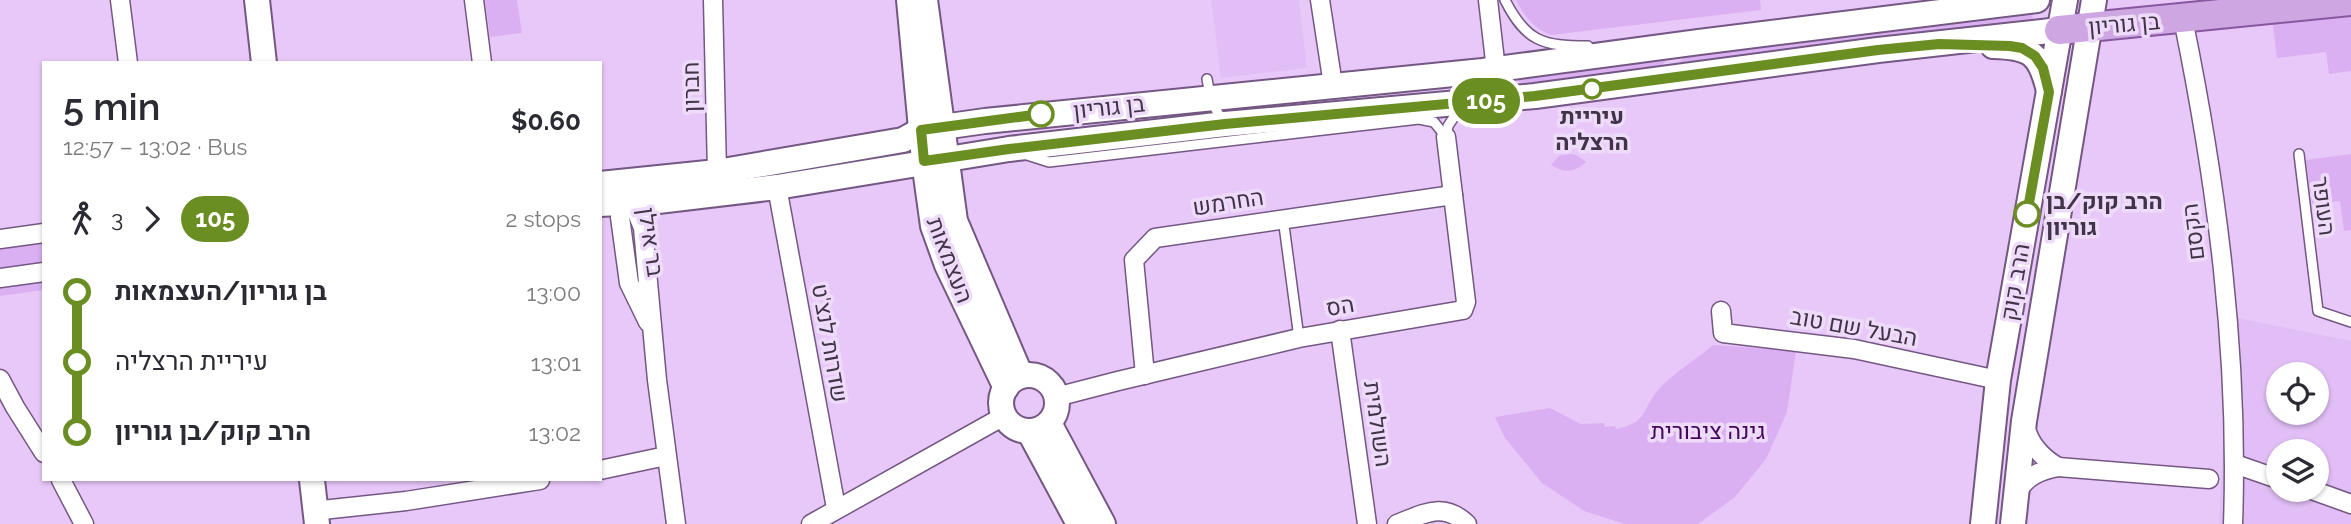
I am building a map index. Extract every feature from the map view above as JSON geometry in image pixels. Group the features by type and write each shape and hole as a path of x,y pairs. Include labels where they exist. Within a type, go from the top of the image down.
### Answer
{"main road":[{"name":"בן גוריון","path":"2059,30 2091,13 2183,19 2351,1"}],"street":[{"path":"120,0 128,61"},
{"path":"257,0 264,61"},
{"path":"474,0 482,61"},
{"name":"חברון","path":"713,0 718,172"},
{"name":"העצמאות","path":"909,0 932,129"},
{"name":"העצמאות","path":"925,0 935,160 1014,382"},
{"path":"1320,0 1333,85"},
{"path":"1488,0 1495,68"},
{"path":"1477,102 1495,92 1496,0"},
{"name":"בן גוריון","path":"616,195 718,172 903,139 932,129 1041,114 1203,92 1333,85 1495,68 2038,0"},
{"name":"הרב קוק","path":"1983,524 1998,380 2065,0"},
{"name":"הרב קוק","path":"2013,524 2024,421 2091,13"},
{"name":"הקסם","path":"2183,19 2205,134 2230,334 2235,440 2232,524"},
{"name":"בן גוריון","path":"616,195 777,187 1009,149 1225,124 1535,96 1878,50 2059,30"},
{"path":"1671,79 1670,68 1680,53 1699,42"},
{"name":"בן גוריון","path":"1939,44 2022,48 2035,56 2043,68 2049,92"},
{"name":"בן גוריון","path":"1495,68 1517,93 1535,96"},
{"name":"הס","path":"1056,397 1299,338 1463,310 1466,302 1446,137"},
{"name":"שדרות לנצ'ט","path":"777,187 836,509"},
{"name":"בר אילן","path":"616,195 643,228 651,328 676,524"},
{"name":"החרמש","path":"1145,375 1134,260 1155,238 1453,195"},
{"path":"0,239 42,233"},
{"path":"0,278 42,272"},
{"name":"הבעל שם טוב","path":"1721,311 1723,333 1854,349 1998,380"},
{"name":"השולמית","path":"1340,330 1367,524"},
{"path":"1037,376 1049,384 1056,397 1056,411 1039,427 1015,427 1004,416 1001,407 1014,382 1037,376"},
{"path":"0,379 42,450"},
{"path":"811,524 1004,416"},
{"path":"2024,421 2034,447 2057,467"},
{"path":"1039,427 1079,524"},
{"path":"1039,427 1103,524"},
{"path":"602,470 666,456"},
{"path":"2235,464 2266,475"},
{"path":"2016,496 2024,482 2035,473 2057,467 2209,479"},
{"path":"62,481 84,524"},
{"path":"312,481 321,519"},
{"path":"318,481 321,519"},
{"path":"321,519 406,501 534,481"},
{"path":"2329,496 2351,504"},
{"path":"1397,524 1430,512 1448,511 1467,524"}],"lane":[{"path":"1505,0 1519,26 1549,44 1660,47"},
{"path":"1203,92 1225,124"},
{"path":"1446,137 1448,126 1460,108 1477,102"},
{"path":"1009,149 1049,162 1419,119 1434,122 1446,137"},
{"name":"העופר","path":"2299,155 2318,311 2351,322"},
{"path":"1283,218 1299,338"}],"shaded area":[{"path":"1211,0 1299,0 1307,68 1221,78"},
{"path":"2237,318 2351,341 2351,524 2219,524 2223,440 2244,440"}],"green space":[{"path":"485,0 517,0 522,33 490,37"},
{"path":"1516,0 1760,0 1761,10 1551,35 1530,21"},
{"path":"2032,14 2033,20 1676,66 1686,55"},
{"path":"2351,15 2351,71 2329,74 2326,52 2277,58 2272,18"},
{"path":"1670,55 1660,68 1525,85 1508,75"},
{"path":"1570,154 1586,162 1570,171 1551,165 1559,156"},
{"path":"2351,154 2351,230 2344,231 2340,201 2312,204 2306,160"},
{"path":"42,233 42,290 0,296 0,239"},
{"name":"גינה ציבורית","path":"1713,345 1796,351 1787,412 1766,459 1735,497 1698,524 1625,524 1584,511 1542,483 1505,438 1495,417 1550,408 1581,424 1604,423 1605,427 1615,426 1616,429 1627,426 1639,419 1663,384"}],"bus line":[{"name":"105","path":"1041,114 921,130 924,161 1225,124 1535,96 1878,50 1939,44 2010,46 2022,48 2035,56 2043,68 2049,92 2027,214"}],"place":[{"name":"עיריית הרצליה","path":"1592,89"},
{"name":"הרב קוק/בן גוריון","path":"2027,214"}]}
